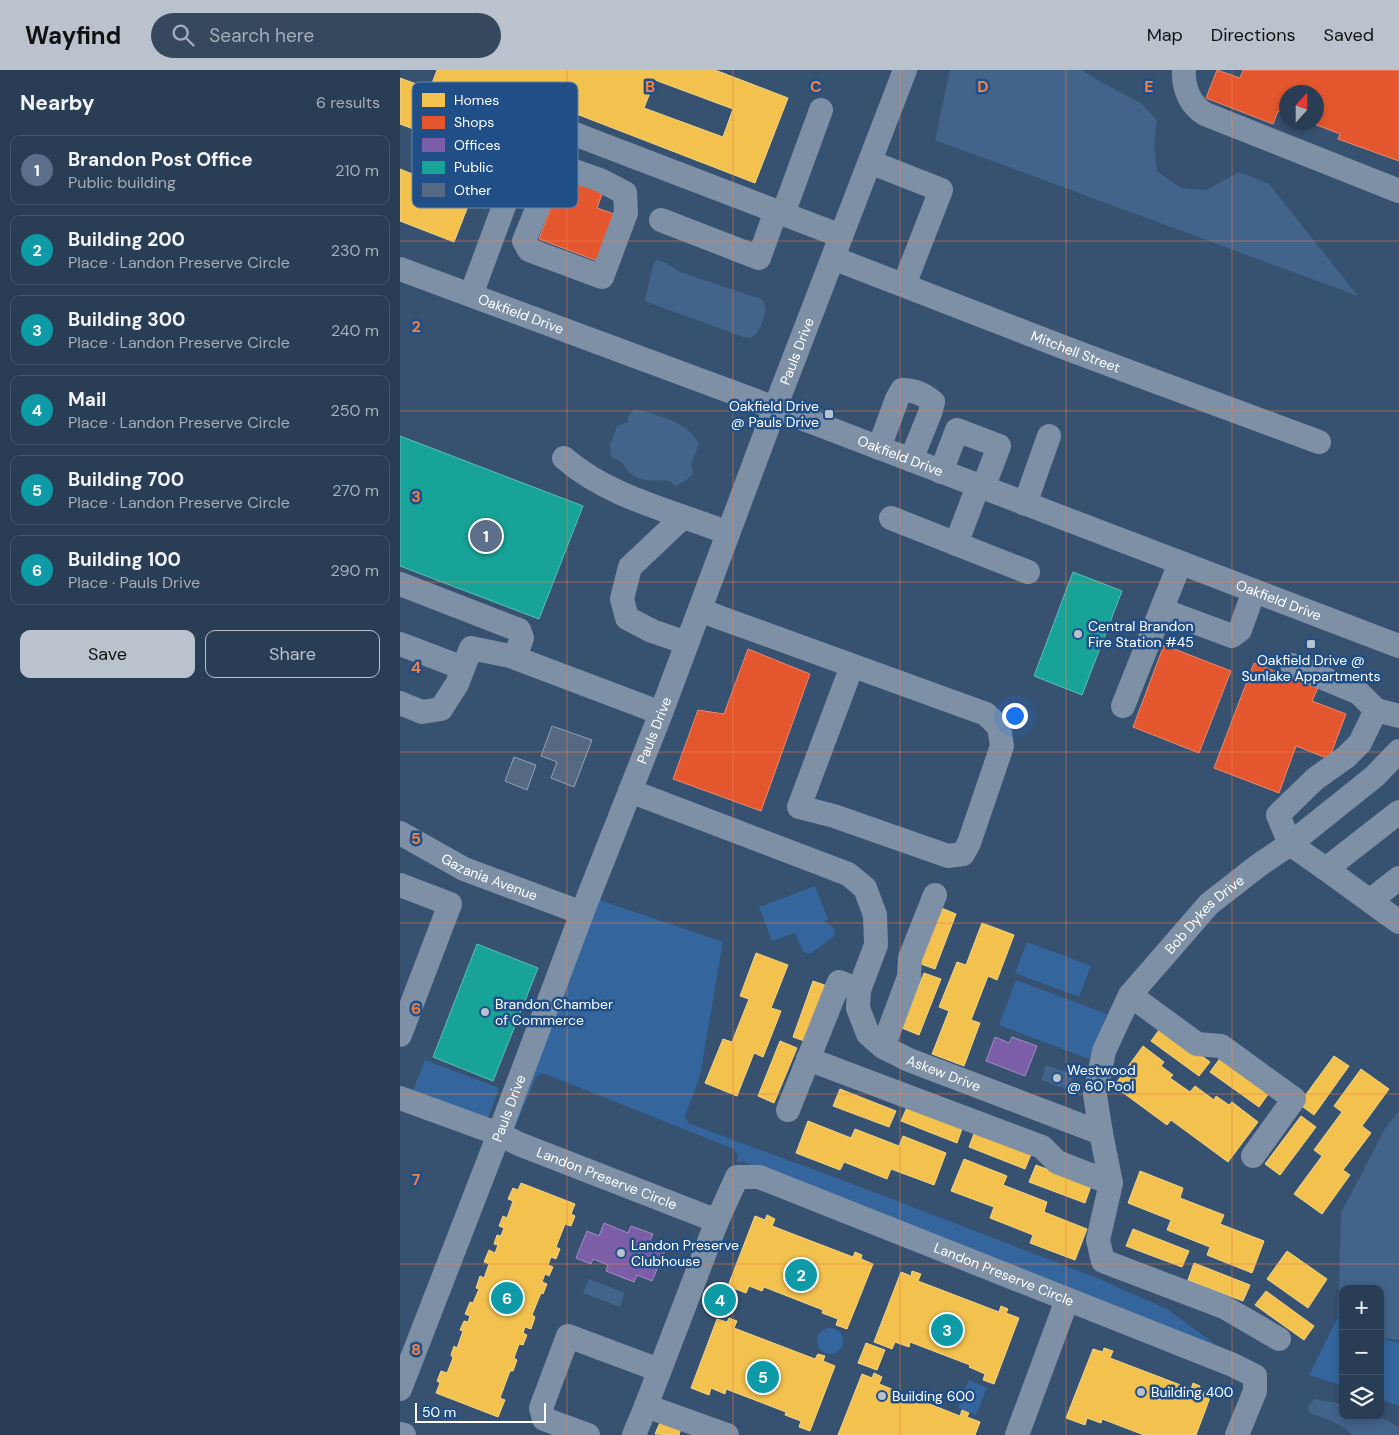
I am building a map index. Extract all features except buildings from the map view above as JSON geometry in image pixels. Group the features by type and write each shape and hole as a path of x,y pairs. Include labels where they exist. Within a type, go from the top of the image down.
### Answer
{"street":[{"name":"Pauls Drive","path":"400,1388 499,1134 582,913 661,713 775,408 905,70"},
{"path":"1184,70 1188,97 1198,110 1205,114 1399,191"},
{"path":"662,220 759,258 780,212 821,110"},
{"path":"578,135 841,236"},
{"path":"870,162 940,190 904,285"},
{"path":"537,208 524,241 529,250 602,277 626,213 625,193 600,180 578,172"},
{"path":"471,295 503,208"},
{"name":"Mitchell Street","path":"833,258 1076,352 1319,442"},
{"name":"Oakfield Drive","path":"400,268 775,408 1399,646"},
{"path":"879,448 896,399 902,390 909,390 926,396 933,402 911,460"},
{"path":"941,472 957,430 998,446 956,544"},
{"path":"1025,504 1049,436"},
{"path":"564,458 575,467 613,489 728,533"},
{"path":"683,517 630,567 622,599 627,618 652,631 687,643"},
{"path":"891,518 1028,572"},
{"path":"1123,706 1180,563"},
{"path":"400,584 519,630 522,638 515,657"},
{"path":"1162,610 1232,636 1240,630 1254,591"},
{"path":"700,610 986,714 999,728 1002,746 969,843 963,854 948,856 834,816 799,807 852,666"},
{"path":"400,644 463,668"},
{"path":"400,703 422,712 441,709 458,684 470,648 515,657 661,713"},
{"path":"1292,665 1359,693 1376,710 1399,716"},
{"path":"1376,710 1360,742 1346,757 1315,779 1278,815 1290,844 1399,922"},
{"name":"Bob Dykes Drive","path":"1101,1133 1095,1095 1100,1068 1104,1051 1130,995 1209,904 1259,865 1290,844 1375,776 1399,751"},
{"name":"Askew Drive","path":"630,791 848,874 865,888 875,915 876,945 859,990 858,1008 868,1034 883,1047 909,1060 1101,1133"},
{"path":"1326,869 1399,812"},
{"name":"Gazania Avenue","path":"400,833 464,869 582,913"},
{"path":"1370,902 1399,878"},
{"path":"400,885 450,904 407,994 400,1035"},
{"path":"883,1047 909,977 910,958 935,895"},
{"path":"876,945 910,958"},
{"path":"788,1110 839,982 859,990"},
{"path":"1130,995 1197,1044 1221,1046 1294,1099 1253,1156"},
{"path":"808,1060 1042,1147 1057,1162 1111,1183"},
{"path":"897,1093 909,1060"},
{"name":"Landon Preserve Circle","path":"400,1098 499,1134 519,1144 717,1222"},
{"path":"1101,1133 1111,1183 1098,1240 1103,1261 1224,1308 1279,1339"},
{"name":"Landon Preserve Circle","path":"634,1435 717,1222 737,1178 759,1177 1233,1365 1255,1376 1255,1390 1237,1435"},
{"path":"1017,1435 1067,1300"},
{"path":"588,1435 544,1419 541,1408 568,1336 660,1370"},
{"path":"646,1406 727,1435"},
{"path":"400,1434 404,1435"}],"shaded area":[{"path":"950,70 1082,70 1141,103 1157,120 1154,144 1157,171 1181,188 1206,190 1239,172 1269,184 1358,296 935,140"},
{"path":"657,260 666,263 680,272 761,299 764,302 766,311 756,334 751,338 743,337 647,302 645,299 654,262"},
{"path":"634,409 680,424 694,436 699,444 691,464 693,474 685,481 676,486 665,480 650,481 640,479 632,475 622,463 611,456 610,445 617,426 628,422 628,416"},
{"path":"815,886 828,919 824,922 832,926 835,931 833,937 810,954 803,952 795,933 772,941 759,907"},
{"path":"597,899 723,942 700,1076 685,1116 690,1124 837,1178 1097,1278 1167,1309 1219,1347 743,1161 737,1162 738,1155 734,1149 545,1074 540,1074 536,1077 514,1130 511,1128"},
{"path":"1027,942 1091,966 1079,997 1015,973"},
{"path":"1016,980 1107,1014 1089,1059 999,1025"},
{"path":"425,1060 499,1088 485,1126 410,1098"},
{"name":"Westwood @ 60 Pool","path":"1046,1065 1074,1075 1068,1090 1041,1080"},
{"path":"1399,1111 1399,1340 1384,1338 1384,1285 1339,1285 1338,1316 1341,1213 1386,1127"},
{"path":"589,1279 625,1293 620,1307 583,1293"},
{"path":"1338,1317 1339,1317 1339,1385 1309,1375"},
{"path":"830,1328 839,1332 843,1341 839,1350 830,1354 821,1350 817,1341 821,1332"},
{"path":"1384,1339 1399,1343 1399,1406 1384,1400"},
{"path":"969,1380 987,1388 976,1415 958,1408"},
{"path":"1314,1399 1339,1403 1339,1420 1384,1419 1399,1427 1399,1435 1352,1435 1338,1424 1309,1413 1308,1406"}],"place":[{"name":"Oakfield Drive @ Pauls Drive","path":"829,414"},
{"name":"Brandon Post Office","path":"486,536"},
{"name":"Central Brandon Fire Station #45","path":"1078,634"},
{"name":"Oakfield Drive @ Sunlake Appartments","path":"1311,644"},
{"name":"Brandon Chamber of Commerce","path":"485,1012"},
{"name":"Westwood @ 60 Pool","path":"1057,1078"},
{"name":"Landon Preserve Clubhouse","path":"621,1253"},
{"name":"Building 200","path":"801,1275"},
{"name":"Building 100","path":"507,1298"},
{"name":"Mail","path":"720,1300"},
{"name":"Building 300","path":"947,1330"},
{"name":"Building 700","path":"763,1377"},
{"name":"Building 400","path":"1141,1392"},
{"name":"Building 600","path":"882,1396"}]}
